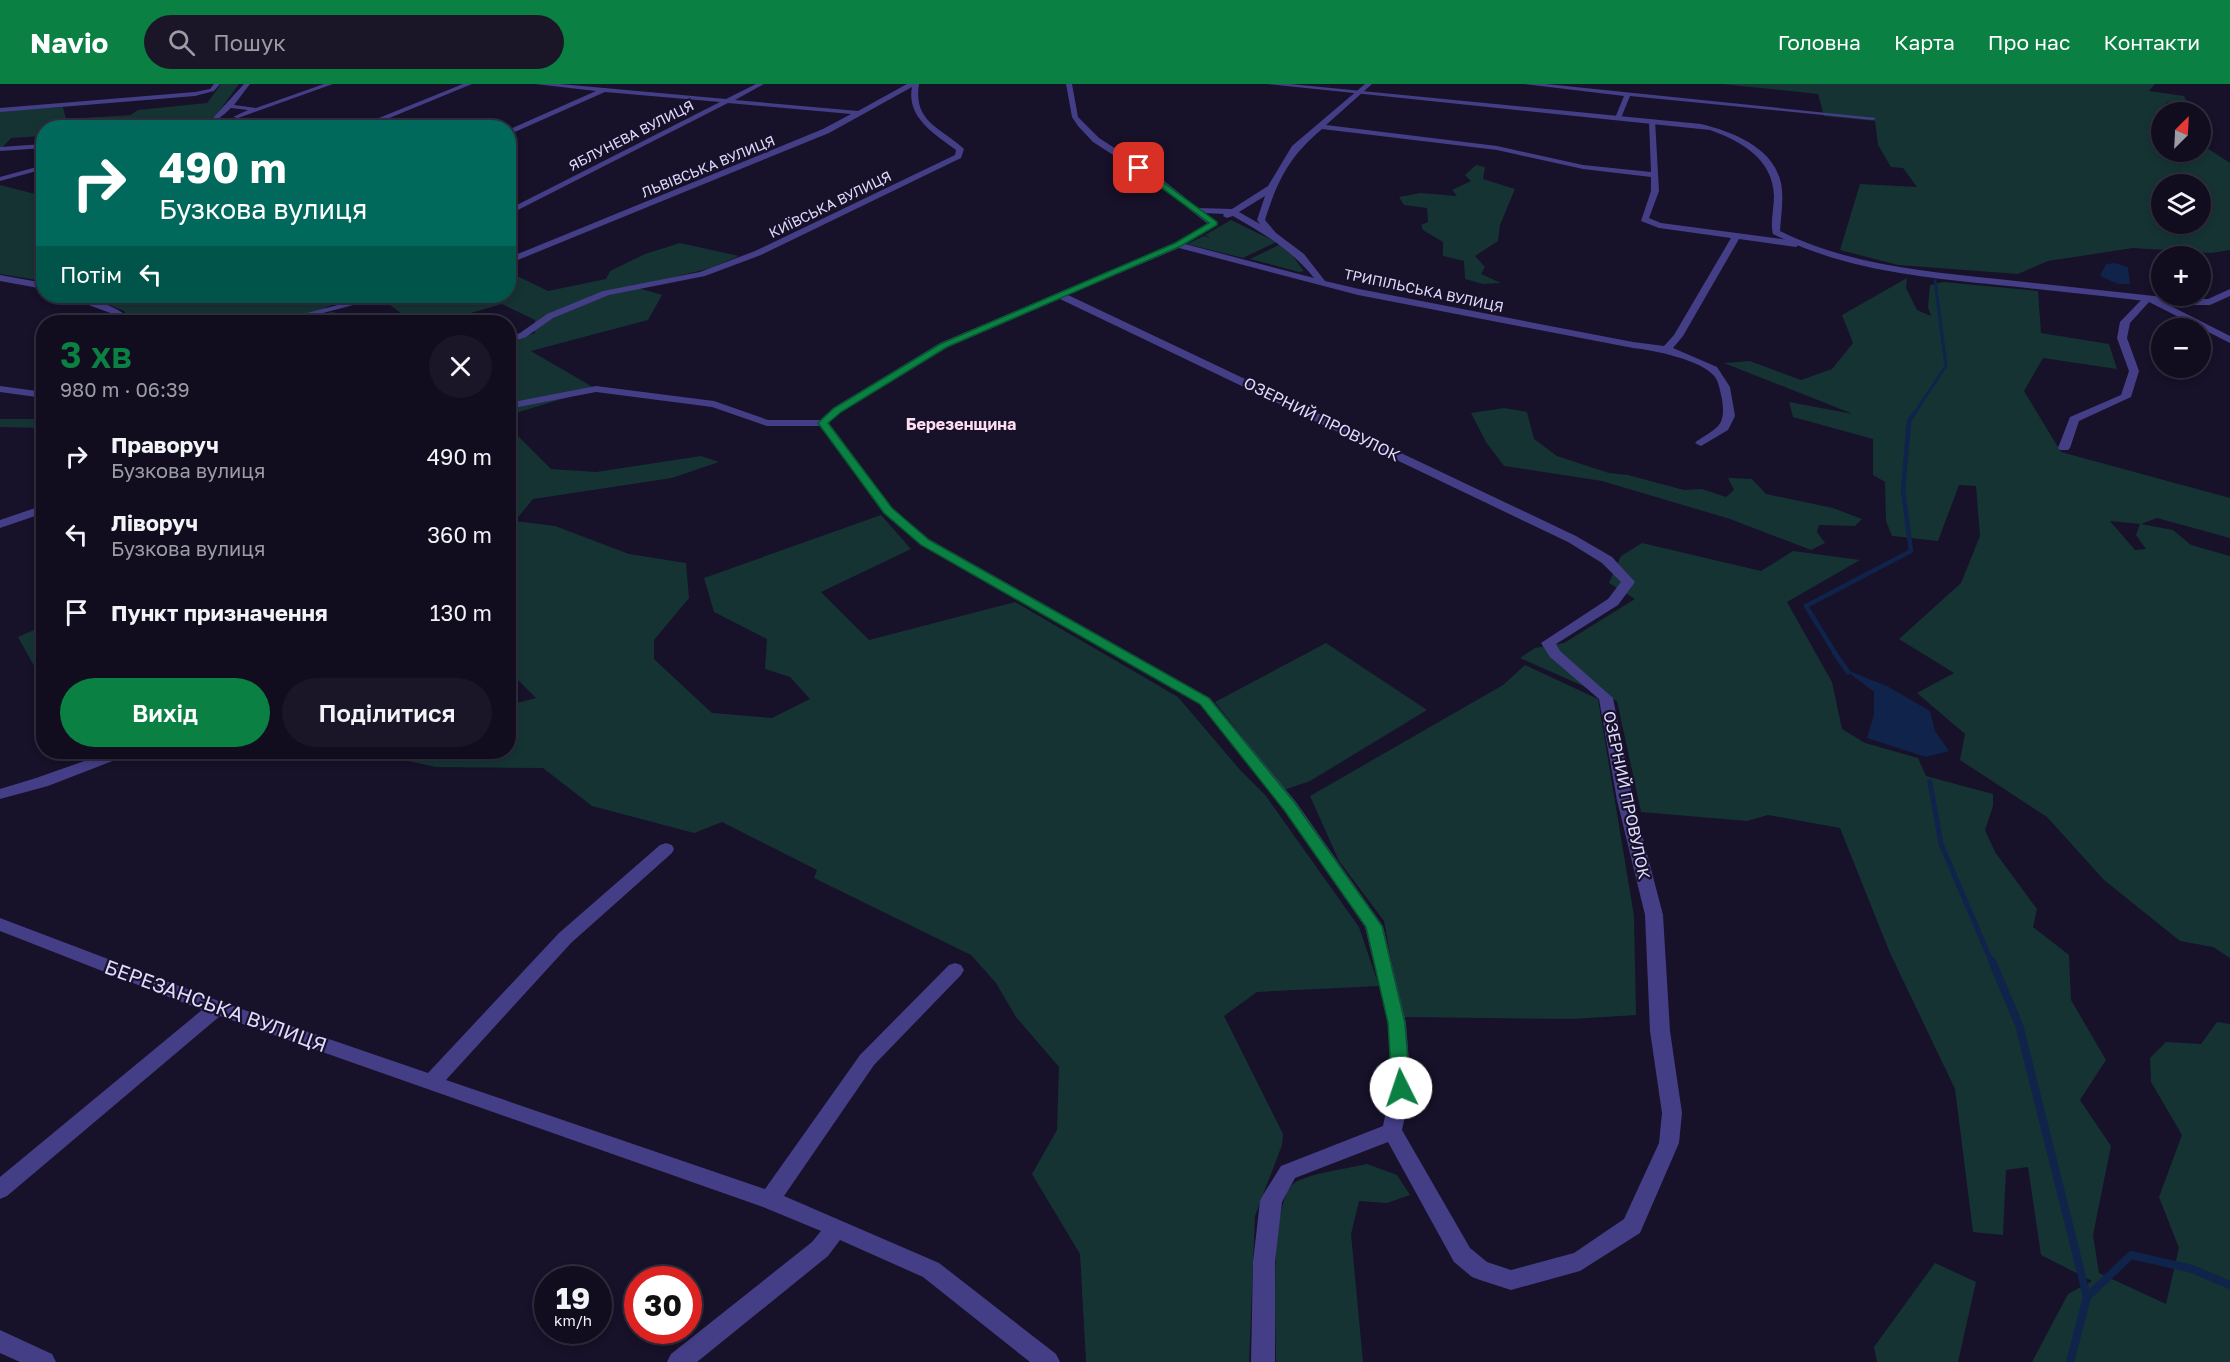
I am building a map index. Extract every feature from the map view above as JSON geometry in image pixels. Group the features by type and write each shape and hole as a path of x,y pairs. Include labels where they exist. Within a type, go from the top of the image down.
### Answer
{"street":[{"path":"0,110 195,94 212,90 218,84"},
{"path":"215,120 247,84"},
{"path":"236,117 330,84"},
{"path":"377,120 469,84"},
{"path":"538,84 858,112"},
{"path":"516,129 618,84"},
{"name":"ЯБЛУНЕВА ВУЛИЦЯ","path":"516,209 761,84"},
{"path":"900,84 913,84"},
{"name":"ЛЬВІВСЬКА ВУЛИЦЯ","path":"516,258 826,131 913,84"},
{"name":"КИЇВСЬКА ВУЛИЦЯ","path":"516,337 550,316 606,293 702,274 758,253 958,156 960,149 922,117 914,104 913,84"},
{"path":"1069,84 1075,117 1080,125 1096,140 1198,210 1214,224"},
{"path":"1270,84 1364,86 1618,118 1701,126 1725,132 1746,143 1763,158 1775,177 1778,192 1776,232 1796,244"},
{"path":"1526,84 1873,118"},
{"path":"1273,235 1260,220 1271,188 1295,148 1364,86"},
{"path":"1618,118 1628,94"},
{"path":"229,106 257,110"},
{"path":"1653,121 1654,191 1644,219 1649,223 1796,244 1884,268 1926,275 2180,302 2210,302 2230,292"},
{"path":"1318,126 1497,148 1583,167 1653,175"},
{"path":"0,149 36,147"},
{"path":"0,179 36,169"},
{"path":"516,404 596,389 714,404 767,423 823,423 837,410 944,345 1178,245 1271,188"},
{"path":"1198,210 1233,212 1273,235 1301,256 1322,281"},
{"path":"1667,349 1678,336 1736,236"},
{"name":"ТРИПІЛЬСЬКА ВУЛИЦЯ","path":"1178,245 1415,303 1633,345 1667,349 1713,369 1725,387 1730,416 1724,428 1701,443"},
{"path":"1,278 36,285"},
{"name":"ОЗЕРНИЙ ПРОВУЛОК","path":"1060,295 1572,539 1607,560 1628,582 1614,602 1548,644 1555,654 1605,698 1625,800 1654,915 1660,1031 1672,1113 1669,1143 1632,1226 1580,1261 1511,1280 1480,1270 1462,1255 1392,1131"},
{"path":"2148,298 2230,340"},
{"path":"2064,448 2074,418 2126,397 2134,370 2122,338 2125,322 2148,298"},
{"path":"90,303 121,315"},
{"path":"308,314 353,303"},
{"path":"0,389 36,394"},
{"path":"823,423 888,511 925,542 1205,701 1290,806 1374,926 1396,1023 1401,1088 1392,1131 1326,1159 1288,1172 1271,1201 1264,1262 1263,1362"},
{"path":"0,524 36,512"},
{"path":"0,794 42,782 104,759"},
{"path":"433,1082 565,938 666,849"},
{"name":"БЕРЕЗАНСЬКА ВУЛИЦЯ","path":"0,924 217,1008 770,1200 837,1228 931,1270 1048,1362"},
{"path":"770,1200 867,1060 955,970"},
{"path":"0,1190 217,1008"},
{"path":"680,1362 820,1249 837,1228"},
{"path":"0,1341 44,1362"}],"green space":[{"path":"221,84 239,84 215,117 201,120 36,120 36,136 11,138 0,150 0,111 63,107 66,119 131,115 138,110 207,103"},
{"path":"1722,84 2155,84 2149,91 2184,96 2187,102 2151,102 2151,162 2211,162 2211,151 2230,163 2230,250 2211,253 2211,246 2133,248 2048,261 2018,274 1898,265 1840,250 1860,184 1917,187 1903,168 1891,167 1878,145 1875,121 1824,116 1818,94"},
{"path":"1476,165 1485,167 1483,179 1515,189 1500,225 1498,241 1475,256 1485,267 1481,274 1501,283 1483,284 1465,279 1464,261 1443,256 1443,242 1423,230 1421,225 1428,222 1427,208 1404,205 1399,197 1421,193 1457,196 1452,190 1471,181 1465,175"},
{"path":"0,185 36,194 36,280 0,274"},
{"path":"1231,220 1276,242 1243,258 1187,244 1204,236 1211,238 1205,235"},
{"path":"680,243 739,256 711,268 635,287 662,295 648,320 531,351 596,389 516,413 516,340 535,333 535,320 502,304 464,315 403,315 387,303 516,303 516,275 548,291 606,279 610,271 645,254"},
{"path":"1279,245 1289,251 1304,271 1299,272 1250,259"},
{"path":"1907,278 1906,288 1917,310 1931,316 1928,307 1930,285 1943,282 2038,291 2041,333 2109,344 2117,369 2043,358 2024,391 2061,452 2230,498 2230,538 2157,518 2141,524 2173,530 2191,545 2230,556 2230,958 2213,947 2180,941 2104,880 2047,817 1960,760 1965,734 1917,693 1954,673 1899,639 1961,583 1980,536 1976,486 1959,485 1938,541 1892,536 1886,521 1885,482 1873,475 1873,439 1793,417 1789,402 1853,414 1724,363 1750,361 1801,380 1832,369 1853,343 1842,315","holes":["2110,521 2140,524 2136,535 2146,549 2135,550"]},
{"path":"104,303 336,303 310,315 129,315"},
{"path":"334,312 338,315 310,315"},
{"path":"1504,408 1527,412 1534,439 1557,456 1609,473 1628,475 1684,490 1702,489 1726,497 1734,490 1728,478 1752,479 1766,494 1833,508 1862,519 1855,526 1819,525 1817,532 1825,543 1811,550 1730,519 1602,481 1504,466 1486,442 1471,413"},
{"path":"0,419 36,419 36,428 0,427"},
{"path":"516,434 551,469 596,472 701,456 719,462 672,478 533,499 516,520"},
{"path":"881,515 911,549 821,592 869,640 1015,602 1178,697 1241,771 1266,796 1359,927 1379,986 1257,992 1224,1016 1283,1134 1282,1145 1255,1216 1249,1362 1086,1362 1080,1254 1032,1174 1057,1130 1059,1067 1016,1017 996,983 971,955 814,878 817,870 722,822 694,833 592,806 543,768 436,767 398,759 516,759 516,703 536,698 516,678 516,521 555,526 629,554 686,563 689,598 654,640 654,659 712,713 772,718 810,699 790,677 765,669 767,639 714,612 704,578"},
{"path":"1642,543 1761,571 1793,551 1860,560 1787,602 1832,682 1842,729 1865,743 1918,758 1926,776 1993,794 1993,806 1985,830 1995,852 2037,909 2033,927 2069,955 2071,1000 2106,1060 2080,1100 2111,1146 2093,1235 2099,1273 2166,1304 2179,1248 2159,1197 2182,1135 2151,1082 2150,1058 2166,1042 2201,1044 2217,1022 2230,1024 2230,1362 2032,1362 2068,1294 2092,1281 2041,1255 2028,1167 2006,1170 2003,1235 1973,1232 1955,1089 1890,953 1840,828 1768,815 1747,821 1641,812 1617,701 1520,658 1535,648 1564,643 1635,599 1609,583 1621,556"},
{"path":"36,629 36,669 18,637"},
{"path":"1326,643 1427,710 1310,781 1284,790 1215,702"},
{"path":"1525,665 1598,699 1634,916 1636,1015 1571,1019 1402,1017 1384,921 1339,861 1310,796 1503,685"},
{"path":"1367,1164 1397,1175 1410,1195 1387,1203 1359,1201 1351,1234 1363,1362 1276,1362 1275,1269 1280,1218 1285,1198 1292,1185 1298,1181 1327,1172"},
{"path":"1935,1263 1976,1282 1958,1362 1877,1362 1874,1347"}],"water":[{"path":"2115,263 2128,267 2130,284 2118,284 2100,276 2106,264"},
{"path":"1844,669 1887,686 1930,711 1935,731 1949,751 1926,757 1867,738 1874,714 1874,692"}],"waterway":[{"path":"1914,414 1946,366 1935,281"},
{"path":"1835,653 1806,606 1911,551 1903,490 1909,421 1915,412"},
{"path":"1834,652 1848,672"},
{"path":"1930,782 1941,844 1992,963"},
{"path":"1992,961 2019,1025 2087,1297"},
{"path":"2087,1297 2131,1255 2192,1269 2230,1285"},
{"path":"2070,1362 2087,1297"}],"district":[{"name":"Березенщина","path":"961,424"}],"route":[{"path":"1139,168 1188,202 1214,224 1178,245 944,345 837,410 823,423 888,511 925,542 1205,701 1290,806 1374,926 1396,1023 1401,1088"}]}
